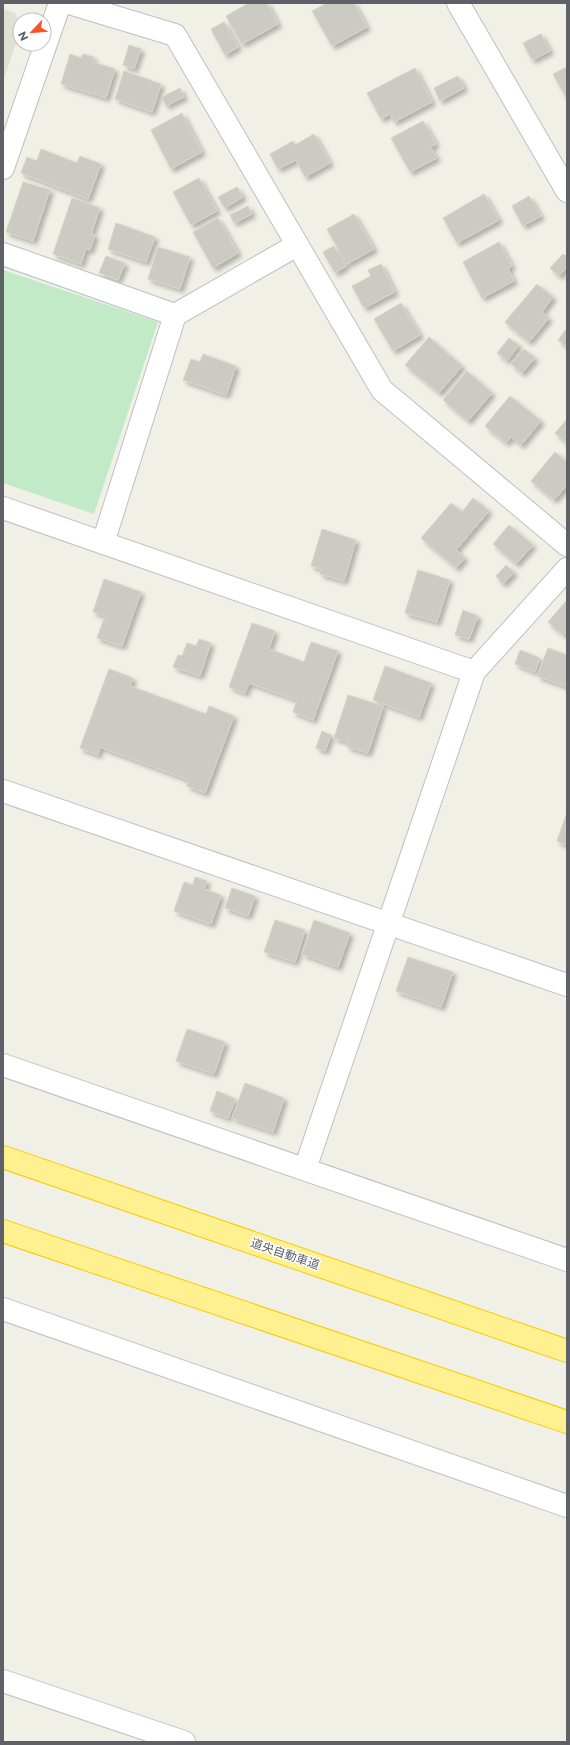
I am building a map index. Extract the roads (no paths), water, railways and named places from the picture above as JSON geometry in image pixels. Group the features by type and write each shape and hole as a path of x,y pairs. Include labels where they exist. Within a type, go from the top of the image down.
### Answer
{"highway":[{"name":"道央自動車道","path":"3,1157 567,1351"},
{"path":"3,1230 567,1422"}],"street":[{"path":"3,168 60,3"},
{"path":"69,3 175,35 382,390 567,545"},
{"path":"458,3 567,190"},
{"path":"103,543 175,315 297,245"},
{"path":"3,254 175,315"},
{"path":"3,508 474,672"},
{"path":"305,1169 387,924 474,672 567,569"},
{"path":"3,791 567,985"},
{"path":"3,1065 567,1260"},
{"path":"3,1309 567,1506"},
{"path":"3,1681 184,1742"}]}
